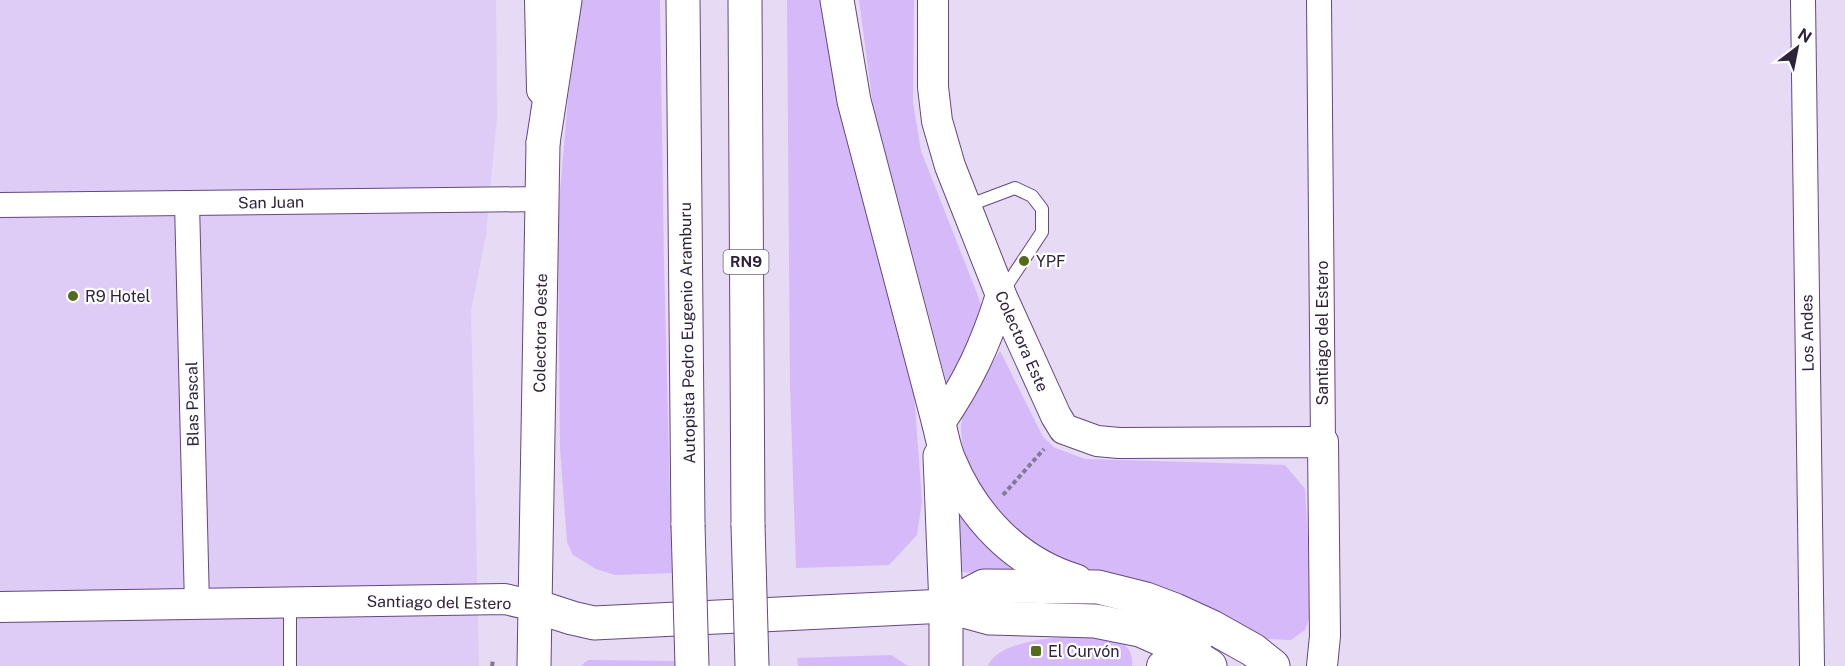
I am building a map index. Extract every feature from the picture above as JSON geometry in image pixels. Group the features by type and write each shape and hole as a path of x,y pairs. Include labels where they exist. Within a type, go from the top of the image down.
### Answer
{"main road":[{"path":"543,143 565,0"},
{"name":"Autopista Pedro Eugenio Aramburu","path":"683,0 688,525 692,666"},
{"name":"RN9","path":"745,0 748,525 752,666"},
{"path":"837,0 854,101 939,424 962,489 981,518 1005,542 1033,562 1064,578 1146,599 1212,627 1253,650 1274,666"},
{"name":"Colectora Oeste","path":"534,666 543,143"},
{"path":"939,424 946,666"},
{"path":"946,606 984,586 1098,587"},
{"name":"Santiago del Estero","path":"535,606 594,623 946,606"},
{"path":"946,606 990,618 1095,621 1140,630 1173,657 1210,666"}],"street":[{"name":"Colectora Oeste","path":"540,0 543,143"},
{"name":"Colectora Este","path":"933,0 933,87 937,122 950,166 1001,295 1064,429 1097,441 1119,443 1323,442"},
{"name":"Santiago del Estero","path":"1319,0 1325,636 1322,666"},
{"name":"Los Andes","path":"1803,0 1812,666"},
{"name":"San Juan","path":"0,205 542,199"},
{"name":"Blas Pascal","path":"187,203 197,605"},
{"path":"939,424 960,394 977,362 991,329 1001,295"},
{"name":"Santiago del Estero","path":"0,607 505,599 535,606"},
{"path":"1173,657 1212,627"}],"lane":[{"path":"966,206 1015,188 1032,196 1042,209 1042,232 1001,295"},
{"path":"290,602 290,666"}],"path":[{"path":"1002,497 1045,448"},
{"path":"492,660 492,666"}],"shaded area":[{"path":"0,0 496,0 497,116 486,234 471,311 479,666 0,666"},
{"path":"582,0 660,0 672,573 615,575 596,569 573,555 567,542 560,448 558,216 568,99"},
{"path":"787,0 824,0 913,380 922,501 917,535 889,565 796,568 790,385"},
{"path":"859,0 914,0 913,102 921,151 985,317 947,384 873,105"},
{"path":"1000,351 1043,437 1055,448 1085,459 1285,465 1305,489 1312,610 1305,630 1291,640 1251,635 1046,558 986,500 963,456 961,427 963,409"},
{"path":"957,512 987,547 1019,576 962,572"},
{"path":"1096,635 1116,640 1127,647 1132,658 1132,666 988,666 1006,649 1020,644 1036,640"},
{"path":"891,655 908,666 798,666 797,658"},
{"path":"588,660 676,661 676,666 581,666"}],"place":[{"name":"YPF","path":"1024,261"},
{"name":"R9 Hotel","path":"73,296"},
{"name":"El Curvón","path":"1036,651"}]}
